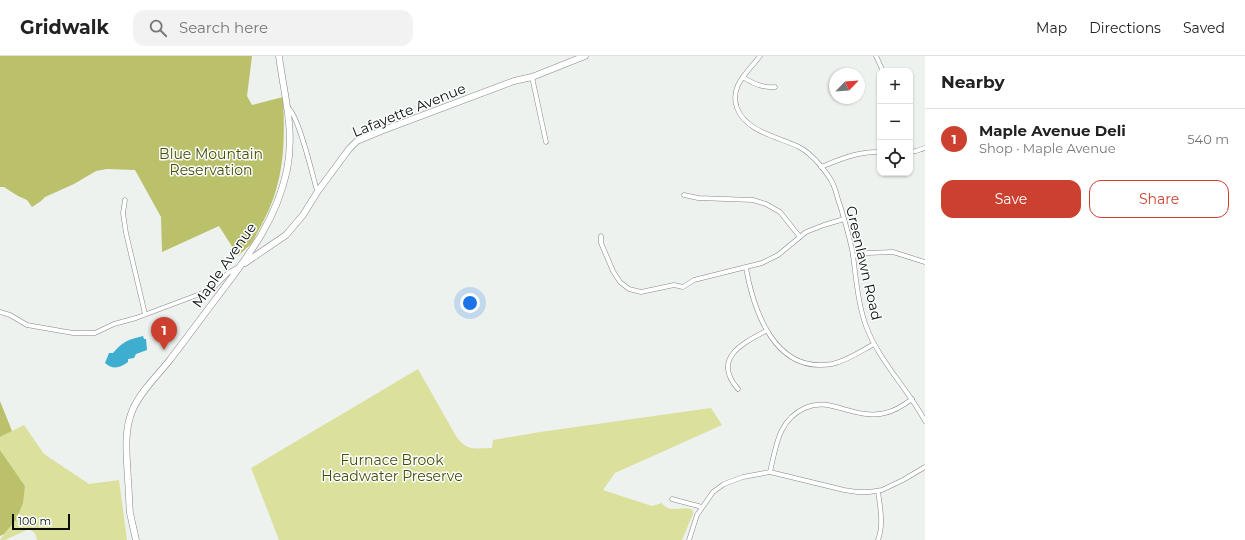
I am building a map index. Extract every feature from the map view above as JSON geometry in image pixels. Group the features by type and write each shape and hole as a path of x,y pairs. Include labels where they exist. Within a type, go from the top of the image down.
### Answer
{"street":[{"name":"Maple Avenue","path":"136,540 130,513 126,459 127,435 133,409 140,396 165,366 254,247 273,215 284,182 290,144 288,108 279,56"},
{"name":"Lafayette Avenue","path":"242,265 286,235 303,215 318,191 349,148 357,141 514,81 532,77 585,56"},
{"name":"Greenlawn Road","path":"760,56 742,77 737,86 735,94 736,108 743,119 752,127 807,152 832,182 844,219 853,256 864,320 874,344 912,399 925,421"},
{"path":"876,56 882,68"},
{"path":"532,77 546,142"},
{"path":"742,77 761,86 775,87"},
{"path":"288,108 292,111 298,127 318,191"},
{"path":"913,152 925,148"},
{"path":"821,167 852,155 877,152"},
{"path":"684,194 698,198 754,200 766,204 780,212 800,237"},
{"path":"125,200 124,213 126,233 145,314"},
{"path":"601,236 610,264 620,282 629,289 641,292 674,285 683,287 694,280 762,263 778,255 806,232 844,219"},
{"path":"853,256 867,253 893,252 925,262"},
{"path":"0,312 10,315 27,325 73,334 94,333 114,324 188,300 214,287 228,273 242,265"},
{"path":"746,268 749,287 766,331 778,345 792,357 815,364 832,364 847,359 874,344"},
{"path":"738,389 730,380 728,373 728,362 730,357 740,346 766,331"},
{"path":"770,472 774,455 785,424 793,414 808,407 822,404 859,413 884,414 912,399"},
{"path":"689,540 697,515 712,492 724,484 743,477 770,472 844,490 857,492 878,491 904,480 925,467"},
{"path":"878,491 882,521 882,528 878,540"},
{"path":"672,499 702,506"}],"green space":[{"name":"Blue Mountain Reservation","path":"0,56 252,56 247,96 252,105 283,97 284,131 282,162 275,193 270,208 252,243 238,256 219,226 162,252 161,217 135,170 107,169 96,171 74,184 45,197 32,207 27,200 4,187 0,187"},
{"name":"Furnace Brook Headwater Preserve","path":"418,369 456,436 464,445 471,448 492,448 493,440 540,432 711,408 722,425 615,473 603,490 652,506 662,503 671,509 691,509 693,514 682,540 279,540 251,468"},
{"path":"0,401 12,431 0,437"},
{"path":"24,425 44,454 89,484 119,480 127,540 37,540 35,533 29,529 5,540 0,540 16,520 25,486 0,450 0,437"},
{"path":"0,450 25,486 23,503 16,520 4,534 0,536"}],"water":[{"path":"143,336 144,339 146,339 147,350 136,354 134,358 128,359 128,362 119,367 111,367 105,363 109,353 113,353 126,342"}],"place":[{"name":"Maple Avenue Deli","path":"164,350"}]}
